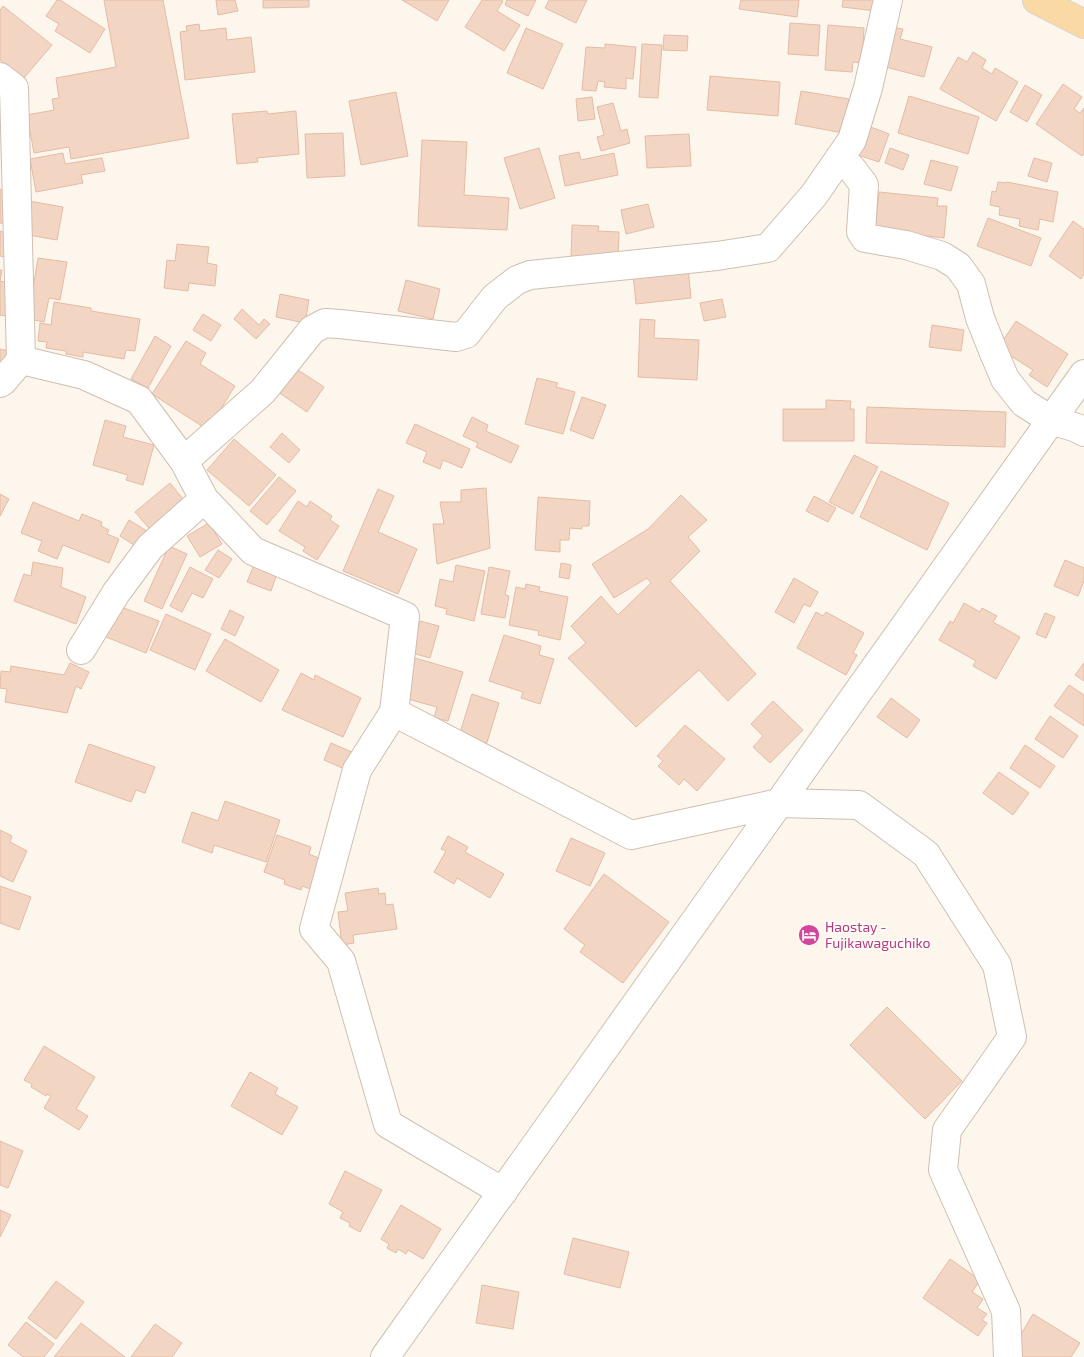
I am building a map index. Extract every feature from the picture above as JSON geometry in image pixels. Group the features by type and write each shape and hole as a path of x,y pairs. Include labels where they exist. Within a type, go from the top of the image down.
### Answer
{"main road":[{"path":"1037,0 1084,24"}],"street":[{"path":"184,461 263,391 312,330 325,323 456,337 466,334 495,297 517,280 530,275 717,256 768,248 814,195 852,140 868,88 888,0"},
{"path":"0,77 14,88 22,360 0,383"},
{"path":"840,156 864,186 861,232 864,238 906,245 942,256 958,266 971,284 980,318 1005,379 1024,403 1051,420 1078,428 1084,432"},
{"path":"22,360 84,375 139,400 184,461 204,499 254,551 405,616 394,712 357,770 314,929 340,962 388,1124 503,1192"},
{"path":"385,1357 1084,374"},
{"path":"80,650 116,593 150,547 204,499"},
{"path":"394,712 631,836 779,803 859,805 926,854 998,965 1012,1037 947,1130 943,1170 1006,1311 1008,1357"}],"building":[{"path":"57,0 60,0 105,29 90,53 55,31 59,24 46,16"},
{"path":"104,0 163,0 189,138 71,159 69,147 34,153 27,115 54,110 52,99 59,98 56,78 116,67"},
{"path":"216,0 235,0 238,11 218,15"},
{"path":"263,0 309,0 309,7 263,8"},
{"path":"402,0 449,0 437,21"},
{"path":"482,0 503,1 497,11 520,25 504,51 465,27"},
{"path":"507,0 536,0 528,16 505,5"},
{"path":"549,0 587,0 576,23 545,8"},
{"path":"741,0 799,0 797,17 739,9"},
{"path":"843,0 878,0 876,11 842,7"},
{"path":"3,6 52,45 23,79 0,60 0,10"},
{"path":"790,23 820,25 818,56 788,54"},
{"path":"199,24 200,31 226,28 227,40 251,37 255,72 185,80 180,32 187,31 186,26"},
{"path":"828,25 864,28 862,63 853,62 852,72 825,70"},
{"path":"888,26 903,29 900,39 932,47 924,77 878,65"},
{"path":"526,28 563,44 543,89 507,73"},
{"path":"664,35 688,36 687,51 663,50"},
{"path":"605,44 636,47 633,79 626,78 626,89 604,87 605,82 598,81 596,91 582,90 586,47 605,48"},
{"path":"642,44 662,45 658,98 639,97"},
{"path":"973,52 986,60 982,68 992,74 995,68 1018,82 996,121 940,89 958,57 967,62"},
{"path":"710,76 780,82 778,116 707,110"},
{"path":"1063,84 1082,97 1074,109 1080,113 1084,108 1084,154 1082,156 1036,124"},
{"path":"1025,85 1042,95 1027,122 1010,112"},
{"path":"801,91 849,99 843,133 795,124"},
{"path":"396,92 408,156 361,165 349,101"},
{"path":"909,96 979,117 968,154 898,133"},
{"path":"592,97 595,119 578,121 576,99"},
{"path":"613,103 621,131 627,129 630,143 601,151 597,137 604,135 597,107"},
{"path":"267,111 268,114 296,111 299,154 257,158 258,162 237,164 232,114"},
{"path":"868,126 889,134 879,162 858,155"},
{"path":"343,133 345,176 307,178 305,134"},
{"path":"689,134 691,166 647,168 645,136"},
{"path":"422,140 467,142 464,195 509,198 507,230 418,226"},
{"path":"539,148 555,198 520,209 504,158"},
{"path":"890,148 909,155 903,170 885,163"},
{"path":"579,152 581,160 614,153 618,175 565,186 559,156"},
{"path":"63,153 65,164 102,158 105,171 81,175 83,183 36,192 30,159"},
{"path":"1034,158 1052,163 1047,182 1028,176"},
{"path":"931,160 958,167 951,191 924,184"},
{"path":"998,182 1058,192 1053,222 1040,219 1038,230 1019,226 1020,219 999,215 1000,207 990,205 992,191 996,192"},
{"path":"0,189 10,191 5,224 0,223"},
{"path":"879,192 938,198 937,206 947,206 944,238 875,230"},
{"path":"29,201 63,207 57,240 23,234"},
{"path":"648,204 654,227 626,234 621,210"},
{"path":"988,218 1041,238 1031,266 977,246"},
{"path":"1073,221 1084,229 1084,274 1081,279 1049,256"},
{"path":"572,225 599,226 598,231 619,232 618,260 571,257"},
{"path":"0,231 3,232 12,259 0,256"},
{"path":"177,244 209,247 207,263 217,265 215,286 189,283 188,291 164,288 167,260 175,261"},
{"path":"38,258 67,262 60,300 49,298 44,322 28,319"},
{"path":"688,268 691,298 636,304 633,274"},
{"path":"406,280 440,289 433,319 398,311"},
{"path":"0,281 15,284 8,316 0,315"},
{"path":"280,294 309,300 305,323 276,317"},
{"path":"722,299 726,317 704,321 700,303"},
{"path":"54,302 91,308 91,311 140,319 135,351 126,350 124,359 83,352 83,357 66,354 66,351 46,348 47,342 38,341 40,323 51,325"},
{"path":"242,309 259,325 264,319 270,324 256,339 234,319"},
{"path":"203,314 221,325 211,341 193,330"},
{"path":"640,319 655,320 654,338 699,340 697,380 638,377"},
{"path":"1016,321 1068,354 1047,387 1029,375 1033,370 998,348"},
{"path":"932,325 964,330 961,351 929,347"},
{"path":"155,336 171,346 148,388 131,379"},
{"path":"186,341 206,353 200,364 235,386 208,430 152,394"},
{"path":"0,349 9,351 0,371"},
{"path":"289,364 324,387 307,412 278,392"},
{"path":"537,378 558,383 556,387 575,392 563,434 525,424"},
{"path":"582,397 606,405 593,439 570,430"},
{"path":"826,400 851,401 850,409 854,409 854,441 783,441 783,409 826,409"},
{"path":"867,407 1006,412 1005,447 866,443"},
{"path":"472,417 488,425 486,431 519,446 511,463 476,447 478,443 463,436"},
{"path":"105,420 126,426 123,437 154,445 143,485 126,480 128,475 93,465"},
{"path":"415,424 470,449 462,468 443,460 440,469 423,462 427,452 406,443"},
{"path":"282,433 300,450 289,463 270,447"},
{"path":"234,439 276,475 249,506 207,470"},
{"path":"854,455 878,467 853,514 829,502"},
{"path":"881,471 949,503 927,550 860,517"},
{"path":"279,477 296,491 267,525 250,511"},
{"path":"170,483 188,505 154,534 135,512"},
{"path":"486,488 490,548 437,564 433,524 444,524 440,502 461,502 461,490"},
{"path":"378,489 394,496 378,532 417,549 398,594 343,571"},
{"path":"0,494 9,499 0,516"},
{"path":"681,495 707,520 688,537 700,551 670,581 756,674 728,701 699,670 636,727 568,658 586,643 571,626 601,596 618,615 651,583 647,578 614,598 592,564 648,529"},
{"path":"814,496 836,508 828,522 806,511"},
{"path":"538,497 590,501 589,526 582,526 582,529 570,528 569,540 560,540 560,552 535,550"},
{"path":"298,501 307,507 310,501 332,516 330,520 339,526 317,560 303,551 305,547 279,531"},
{"path":"33,502 79,521 82,514 102,522 101,526 109,530 107,534 119,539 109,563 63,545 57,559 38,551 42,541 21,533"},
{"path":"129,520 150,533 140,549 120,536"},
{"path":"209,523 222,544 200,557 187,536"},
{"path":"169,546 187,554 162,609 144,601"},
{"path":"218,550 232,559 219,578 205,570"},
{"path":"256,560 279,568 271,591 247,582"},
{"path":"1065,560 1084,568 1084,581 1078,596 1054,586"},
{"path":"33,562 63,568 61,587 86,597 76,624 14,601 24,574 31,576"},
{"path":"561,563 571,565 569,579 559,577"},
{"path":"456,565 485,571 474,621 446,614 447,609 435,606 440,579 453,582"},
{"path":"190,567 213,579 203,598 192,593 182,612 170,606"},
{"path":"489,567 510,571 505,595 509,596 505,618 481,614"},
{"path":"794,578 818,592 810,607 804,604 794,623 775,612"},
{"path":"526,584 540,587 539,591 568,597 560,640 538,635 539,631 509,625 516,587 525,589"},
{"path":"964,603 980,612 982,608 997,616 993,622 1020,637 996,679 973,666 976,661 939,640 950,621 953,623"},
{"path":"113,604 159,621 146,653 101,635"},
{"path":"230,610 244,617 235,636 221,629"},
{"path":"816,612 823,616 826,612 864,633 853,653 857,655 846,675 797,648"},
{"path":"1045,613 1055,617 1046,638 1036,634"},
{"path":"166,614 211,634 195,670 150,650"},
{"path":"420,621 439,626 430,658 412,653"},
{"path":"504,635 541,646 539,655 554,659 540,704 521,698 523,692 489,681"},
{"path":"225,639 279,670 261,702 206,671"},
{"path":"415,658 463,672 448,721 434,718 437,707 404,698"},
{"path":"70,663 89,672 81,689 76,686 67,713 5,702 7,689 0,688 1,671 10,672 11,666 64,675"},
{"path":"1084,663 1084,681 1075,675"},
{"path":"301,673 314,680 315,675 361,698 343,737 282,710"},
{"path":"1069,685 1084,695 1084,726 1054,706"},
{"path":"472,694 499,703 485,749 459,736"},
{"path":"891,698 920,720 907,738 877,717"},
{"path":"773,701 803,730 770,763 753,747 763,736 751,724"},
{"path":"1050,716 1078,736 1063,758 1035,739"},
{"path":"685,725 725,759 697,791 684,779 679,785 658,766 663,761 657,756"},
{"path":"331,743 356,754 349,771 324,760"},
{"path":"89,744 155,767 145,793 136,790 131,802 75,782"},
{"path":"1025,745 1055,766 1040,788 1010,768"},
{"path":"999,772 1029,793 1013,815 983,793"},
{"path":"225,801 280,820 266,862 214,845 212,853 182,842 192,812 218,821"},
{"path":"0,830 12,836 10,842 27,851 13,882 0,876"},
{"path":"277,835 311,847 309,854 326,861 316,891 302,886 301,890 284,884 285,880 264,872"},
{"path":"448,836 468,847 465,852 504,874 490,898 457,878 454,884 434,872 446,851 441,849"},
{"path":"571,838 605,853 590,886 556,871"},
{"path":"604,874 669,922 623,983 580,952 585,945 564,929"},
{"path":"0,886 31,897 19,930 0,923"},
{"path":"378,888 379,894 385,893 386,905 393,904 397,929 353,935 354,943 342,945 338,912 348,911 345,893"},
{"path":"887,1007 962,1081 925,1119 850,1045"},
{"path":"44,1046 95,1077 76,1109 88,1116 79,1130 44,1108 51,1096 47,1094 46,1096 31,1087 32,1084 24,1080"},
{"path":"250,1072 278,1088 275,1094 298,1107 282,1135 231,1106"},
{"path":"0,1141 23,1151 8,1188 0,1185"},
{"path":"345,1171 382,1190 360,1232 349,1226 350,1223 340,1218 343,1212 329,1204"},
{"path":"401,1205 441,1229 423,1259 408,1250 406,1254 398,1249 396,1253 387,1248 389,1244 381,1239"},
{"path":"0,1210 11,1215 0,1237"},
{"path":"573,1238 629,1252 620,1288 564,1274"},
{"path":"950,1259 980,1280 972,1292 983,1299 977,1308 987,1314 982,1320 987,1323 978,1336 923,1298"},
{"path":"56,1281 84,1302 56,1339 28,1318"},
{"path":"482,1285 519,1292 513,1329 476,1323"},
{"path":"1033,1314 1080,1343 1071,1357 1015,1357 1014,1346"},
{"path":"26,1322 54,1344 44,1357 23,1357 8,1345"},
{"path":"81,1323 125,1357 54,1357"},
{"path":"155,1324 182,1343 172,1357 131,1357"}],"place":[{"name":"Haostay - Fujikawaguchiko","path":"809,935"}]}
